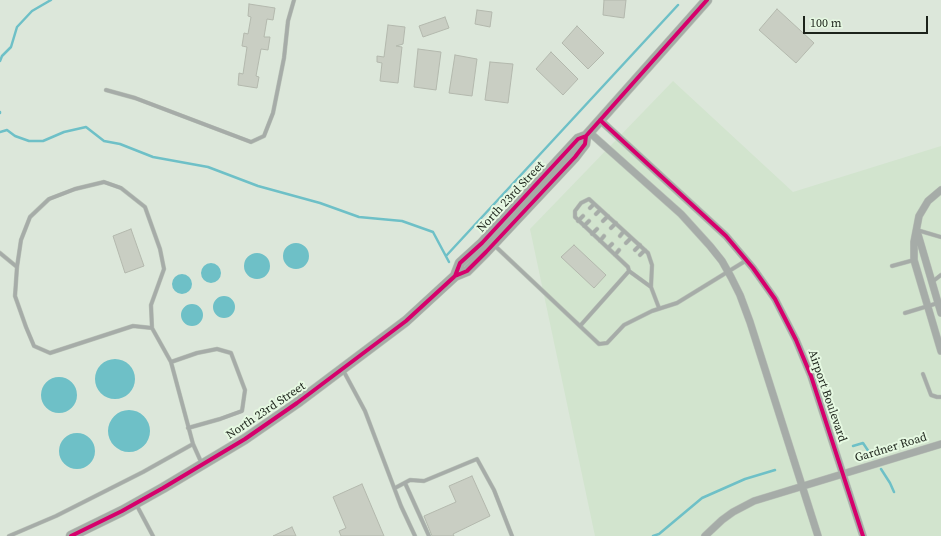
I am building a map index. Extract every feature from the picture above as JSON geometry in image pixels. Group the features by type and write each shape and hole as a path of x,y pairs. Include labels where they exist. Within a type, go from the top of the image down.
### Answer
{"main road":[{"name":"North 23rd Street","path":"455,276 460,263 503,221 578,139 588,134 707,0"},
{"name":"North 23rd Street","path":"71,536 136,503 245,439 406,322 455,276 467,271 493,245 575,157 585,144 588,134"}],"street":[{"name":"Airport Boulevard","path":"600,120 713,223 747,260 775,299 796,340 811,376 863,536"},
{"path":"588,134 681,214 722,261 740,295 750,322 818,536"},
{"path":"941,190 928,201 919,216 914,242 914,260 941,352"},
{"path":"916,230 941,313"},
{"name":"Gardner Road","path":"705,536 722,520 754,501 941,444"}],"lane":[{"path":"106,90 135,98 251,142 264,136 273,113 284,58 288,21 294,0"},
{"path":"152,328 133,326 50,353 34,346 15,296 17,267 21,240 30,217 49,199 75,189 104,182 120,188 145,207 160,249 164,269 151,305 152,328 171,362 188,428 193,444 203,465"},
{"path":"651,286 628,269 623,262 578,221 575,217 575,211 581,203 589,199 648,253 652,265 651,286 659,308"},
{"path":"590,208 594,204"},
{"path":"596,214 600,210"},
{"path":"578,221 583,216"},
{"path":"604,221 608,216"},
{"path":"584,226 589,222"},
{"path":"611,228 616,224"},
{"path":"592,234 597,229"},
{"path":"916,230 941,237"},
{"path":"620,236 624,231"},
{"path":"600,241 604,236"},
{"path":"626,243 631,238"},
{"path":"608,248 612,244"},
{"path":"493,245 599,344 607,343 624,324 659,308 677,303 747,260"},
{"path":"635,250 640,245"},
{"path":"615,255 619,250"},
{"path":"640,255 645,250"},
{"path":"0,253 17,267"},
{"path":"623,262 627,258"},
{"path":"892,266 914,260"},
{"path":"580,326 632,263"},
{"path":"932,282 941,275"},
{"path":"905,313 938,304"},
{"path":"171,362 197,353 217,349 231,353 245,390 242,411 188,428"},
{"path":"342,369 365,411 415,536"},
{"path":"923,374 931,395 941,397"},
{"path":"9,536 76,506 143,472 193,444"},
{"path":"395,488 410,480 424,481 477,459 494,490 512,536"},
{"path":"405,483 429,536"},
{"path":"136,503 153,536"}],"shaded area":[{"path":"673,81 793,192 941,146 941,536 595,536 530,229"}],"water":[{"path":"296,243 305,247 309,256 305,265 296,269 287,265 283,256 287,247"},
{"path":"257,253 266,257 270,266 266,275 257,279 248,275 244,266 248,257"},
{"path":"211,263 218,266 221,273 218,280 211,283 204,280 201,273 204,266"},
{"path":"178,274 186,274 192,280 192,288 186,294 178,294 172,288 172,280"},
{"path":"224,296 232,299 235,307 232,315 224,318 216,315 213,307 216,299"},
{"path":"192,304 200,307 203,315 200,323 192,326 184,323 181,315 184,307"},
{"path":"115,359 126,362 132,368 135,379 132,390 126,396 115,399 104,396 98,390 95,379 98,368 104,362"},
{"path":"63,377 72,382 76,388 76,402 72,408 63,413 55,413 46,408 42,402 41,391 46,382 52,378"},
{"path":"125,410 133,410 141,413 147,419 150,431 147,443 141,449 133,452 125,452 117,449 111,443 108,435 108,427 111,419 117,413"},
{"path":"80,433 90,438 94,444 94,458 90,464 84,468 74,469 64,464 60,458 59,448 64,438 70,434"}],"building":[{"path":"604,0 626,0 624,18 603,15"},
{"path":"249,4 275,8 273,20 267,19 264,37 270,37 268,50 261,49 256,76 259,77 257,88 238,85 239,73 243,74 247,47 242,46 244,33 248,34 251,17 248,16"},
{"path":"777,9 814,43 796,63 759,30"},
{"path":"477,10 492,12 490,27 475,24"},
{"path":"445,17 449,28 423,37 419,26"},
{"path":"388,25 405,27 403,44 396,46 402,47 398,83 380,81 382,63 377,62 377,56 384,57"},
{"path":"577,26 604,53 588,69 562,43"},
{"path":"418,49 441,52 436,90 414,87"},
{"path":"551,52 578,79 563,95 536,69"},
{"path":"455,55 477,59 472,96 449,93"},
{"path":"490,62 513,64 508,103 485,100"},
{"path":"131,229 144,266 125,273 113,236"},
{"path":"574,245 606,275 594,288 561,257"},
{"path":"472,476 490,516 453,534 454,536 432,536 424,516 456,502 449,486"},
{"path":"362,484 384,536 341,536 339,531 346,528 333,497"},
{"path":"292,527 296,536 273,536"}],"waterway":[{"path":"0,61 2,56 11,47 17,27 32,11 51,0"},
{"path":"446,256 678,5"},
{"path":"0,132 7,130 15,136 29,141 43,141 64,132 86,127 104,141 120,144 153,157 208,167 258,186 320,203 359,217 402,221 433,232 449,262"},
{"path":"853,446 863,443 873,458"},
{"path":"881,469 894,492"},
{"path":"653,536 659,534 702,498 745,479 775,470"}],"cycle path":[{"path":"455,276 460,263 482,243 578,139 586,136 707,0"},
{"path":"600,120 726,236 753,268 775,299 796,340 811,376 863,536"},
{"path":"71,536 122,511 245,439 297,403 406,321 455,276 467,271 486,252 575,157 585,144 586,136"}]}
